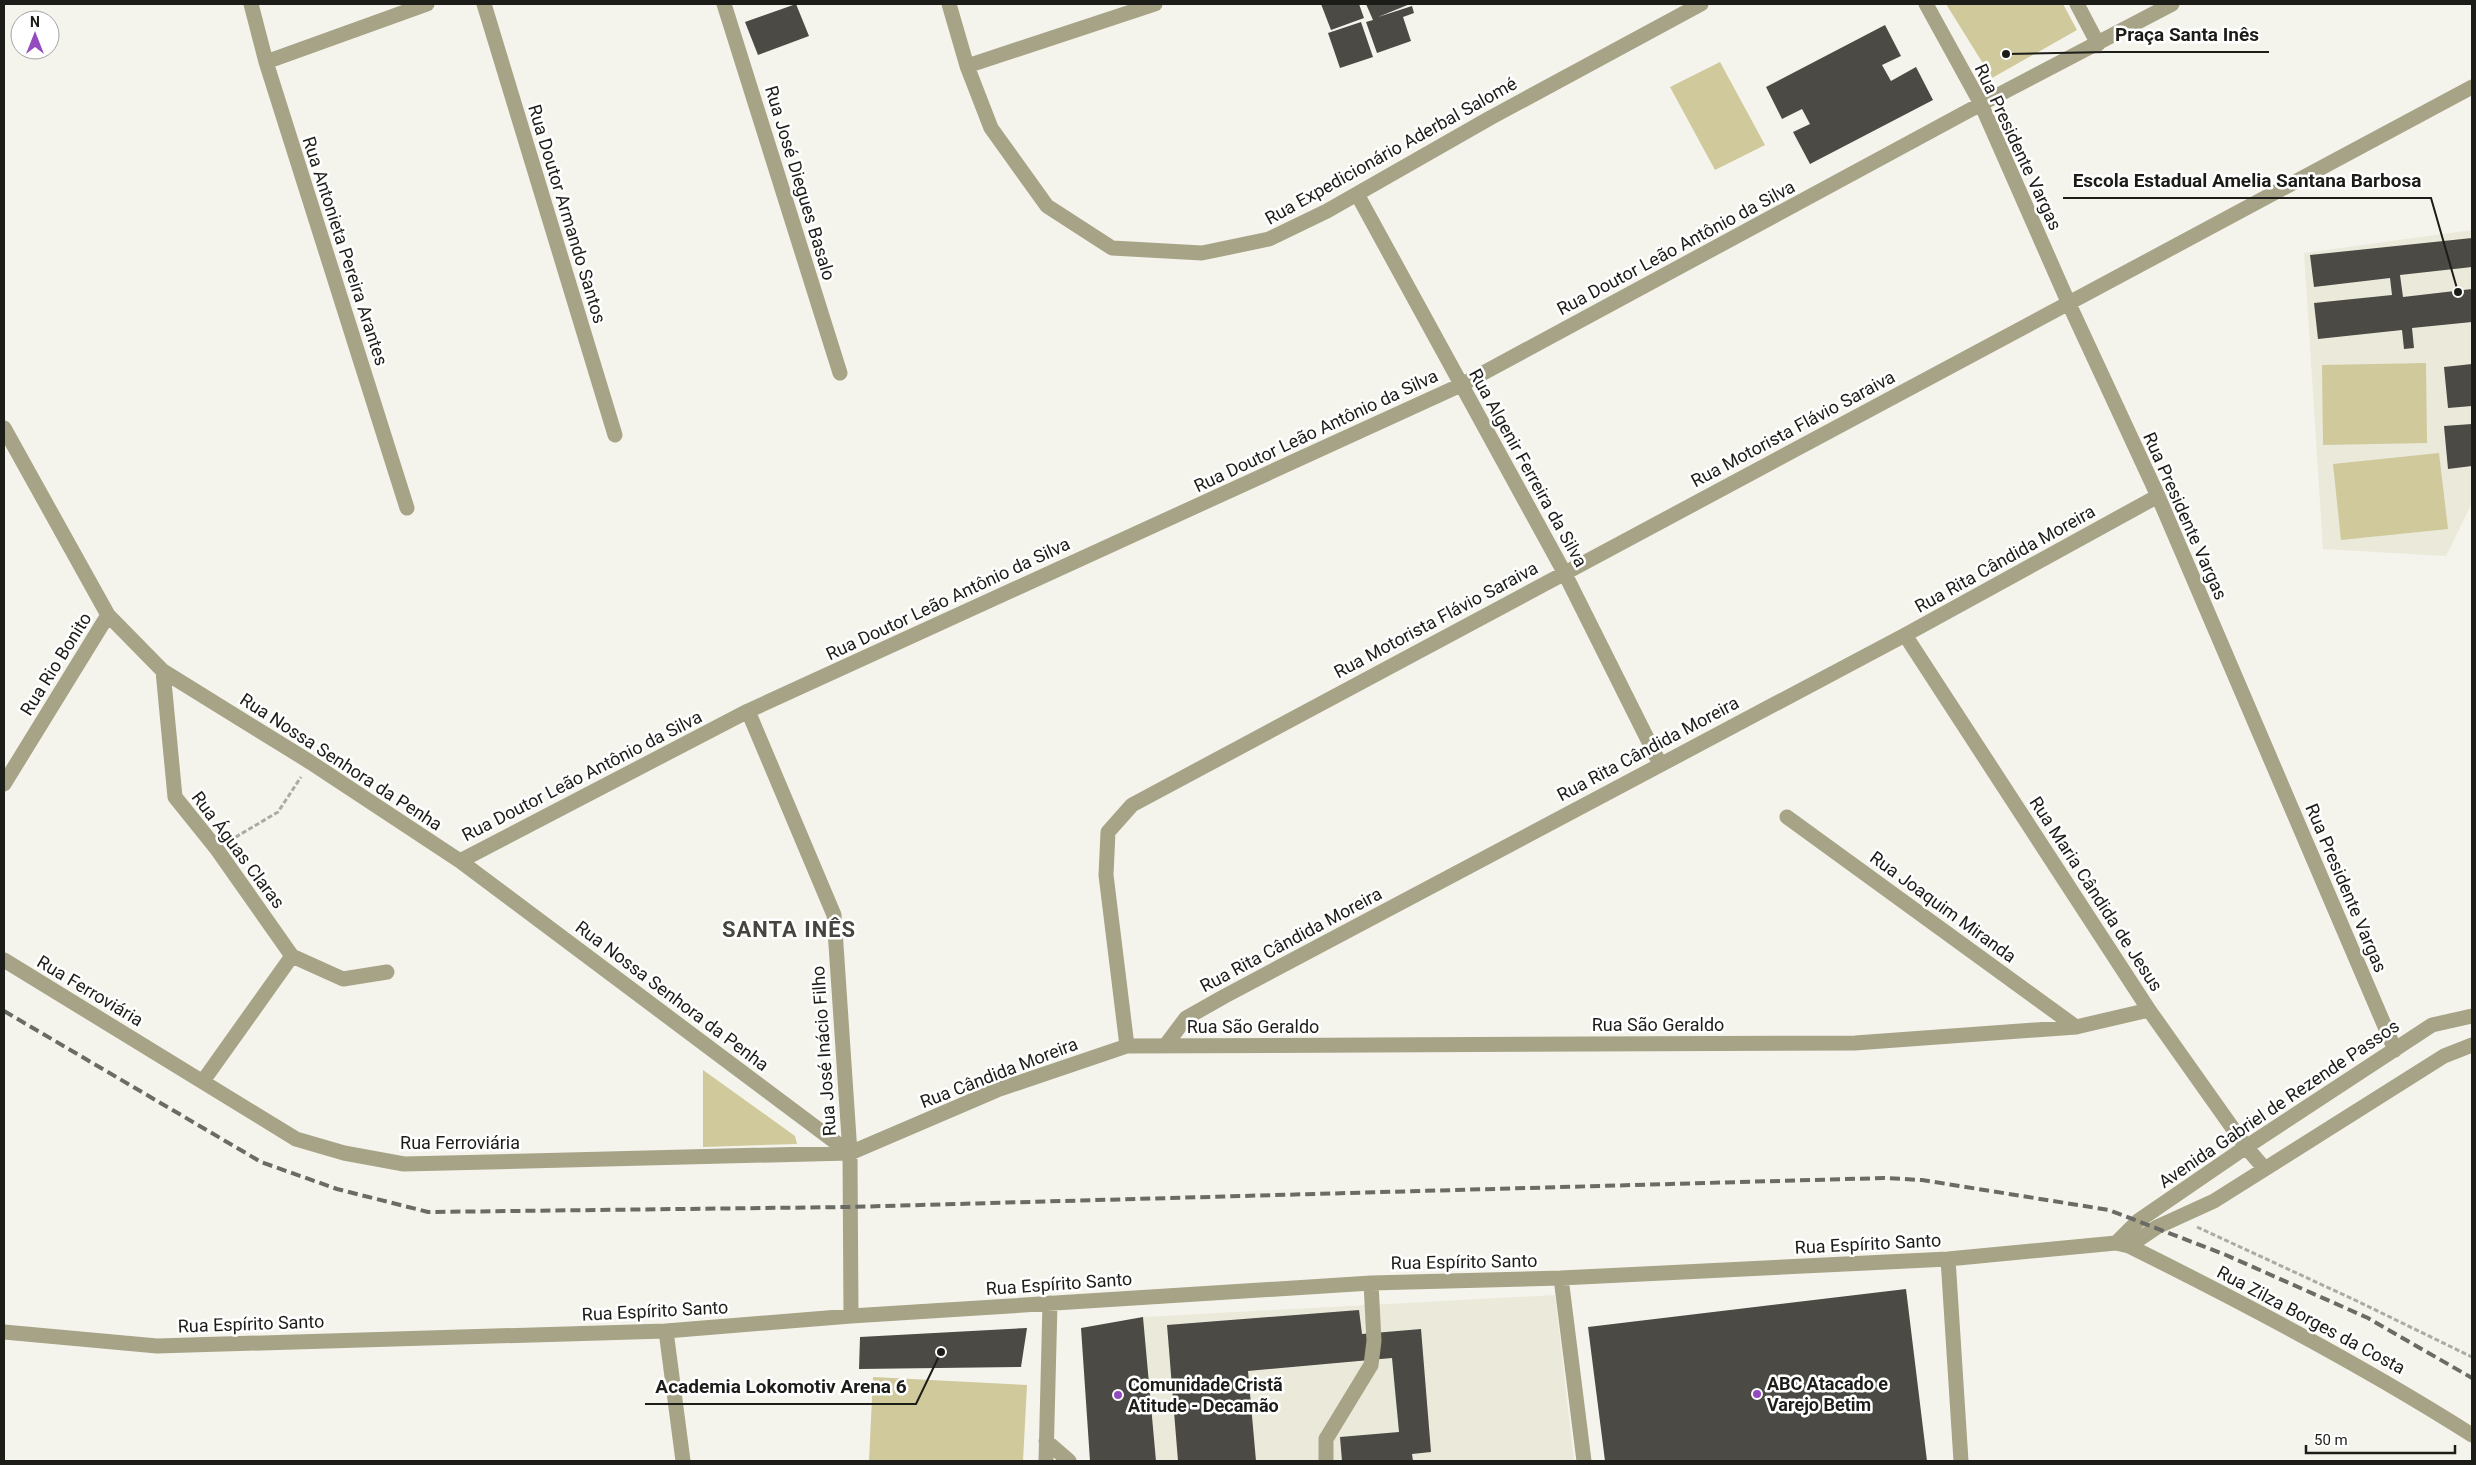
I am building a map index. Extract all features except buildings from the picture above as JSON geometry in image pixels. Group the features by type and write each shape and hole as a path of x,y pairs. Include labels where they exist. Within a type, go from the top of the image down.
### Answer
{"street":[{"name":"Rua Antonieta Pereira Arantes","path":"251,4 266,62 407,508"},
{"path":"266,62 427,4"},
{"name":"Rua Doutor Armando Santos","path":"484,4 614,435"},
{"name":"Rua José Diegues Basalo","path":"724,4 840,373"},
{"name":"Rua Expedicionário Aderbal Salomé","path":"949,4 967,66 991,128 1047,206 1112,248 1202,253 1269,239 1357,194 1490,118 1701,4"},
{"path":"967,66 1154,4"},
{"name":"Rua Presidente Vargas","path":"1926,4 1981,104 2069,304 2158,496 2395,1050"},
{"path":"2077,4 2098,44"},
{"name":"Rua Doutor Leão Antônio da Silva","path":"460,861 748,711 1462,385 1981,104 2172,4"},
{"name":"Rua Motorista Flávio Saraiva","path":"1127,1046 1106,875 1108,832 1132,805 2472,87"},
{"name":"Rua Algenir Ferreira da Silva","path":"1357,194 1564,572 1660,764"},
{"name":"Rua Nossa Senhora da Penha","path":"4,428 108,615 163,671 310,762 460,861 850,1152"},
{"name":"Rua Rita Cândida Moreira","path":"1166,1046 1186,1018 1202,1009 1905,635 2158,496"},
{"name":"Rua Rio Bonito","path":"4,784 108,615"},
{"name":"Rua Maria Cândida de Jesus","path":"1905,635 2149,1010 2246,1147 2264,1168"},
{"name":"Rua Águas Claras","path":"163,671 175,797 216,848 292,956"},
{"name":"Rua José Inácio Filho","path":"748,711 834,915 850,1152 851,1316"},
{"name":"Rua Joaquim Miranda","path":"1787,817 2076,1027"},
{"path":"202,1081 292,956 343,979 387,972"},
{"name":"Rua Ferroviária","path":"4,960 296,1139 344,1152 404,1164 850,1152"},
{"name":"Rua São Geraldo","path":"1166,1046 1855,1043 2076,1027 2149,1010"},
{"name":"Avenida Gabriel de Rezende Passos","path":"2122,1244 2138,1221 2246,1147 2432,1025 2472,1016"},
{"path":"2122,1244 2214,1200 2444,1056 2472,1045"},
{"name":"Rua Cândida Moreira","path":"850,1152 997,1090 1127,1046 1166,1046"},
{"name":"Rua Espírito Santo","path":"4,1332 156,1346 666,1331 851,1316 1371,1283 1561,1278 1948,1259 2122,1244"},
{"name":"Rua Zilza Borges da Costa","path":"2122,1244 2214,1288 2392,1384 2472,1435"},
{"path":"1948,1259 1961,1461"},
{"path":"1561,1278 1584,1461"},
{"path":"1326,1461 1326,1439 1371,1365 1374,1341 1371,1283"},
{"path":"1046,1461 1050,1303"},
{"path":"666,1331 683,1461"},
{"path":"1046,1441 1069,1461"}],"path":[{"path":"216,848 278,812 310,762"},
{"path":"2177,1218 2357,1301 2472,1357"}],"shaded area":[{"path":"1946,4 2063,4 2077,30 1992,78"},
{"path":"1720,62 1765,145 1715,170 1670,87"},
{"path":"2472,230 2472,503 2446,556 2323,549 2304,253"},
{"path":"2426,363 2427,443 2323,445 2322,365"},
{"path":"2439,453 2448,529 2341,540 2333,464"},
{"path":"703,1070 795,1136 797,1144 703,1147"},
{"path":"1555,1295 1574,1461 1156,1461 1143,1317"},
{"path":"873,1377 1027,1385 1023,1461 869,1461"}],"railway":[{"path":"4,1011 261,1162 337,1189 428,1212 849,1207 1884,1178 1922,1180 2109,1210 2226,1255 2368,1318 2472,1378"}],"place":[{"name":"Praça Santa Inês","path":"2006,54"},
{"name":"Escola Estadual Amelia Santana Barbosa","path":"2458,292"},
{"name":"Academia Lokomotiv Arena 6","path":"941,1352"},
{"name":"ABC Atacado e Varejo Betim","path":"1757,1394"},
{"name":"Comunidade Cristã Atitude - Decamão","path":"1118,1395"}],"district":[{"name":"SANTA INÊS","path":"789,929"}]}
